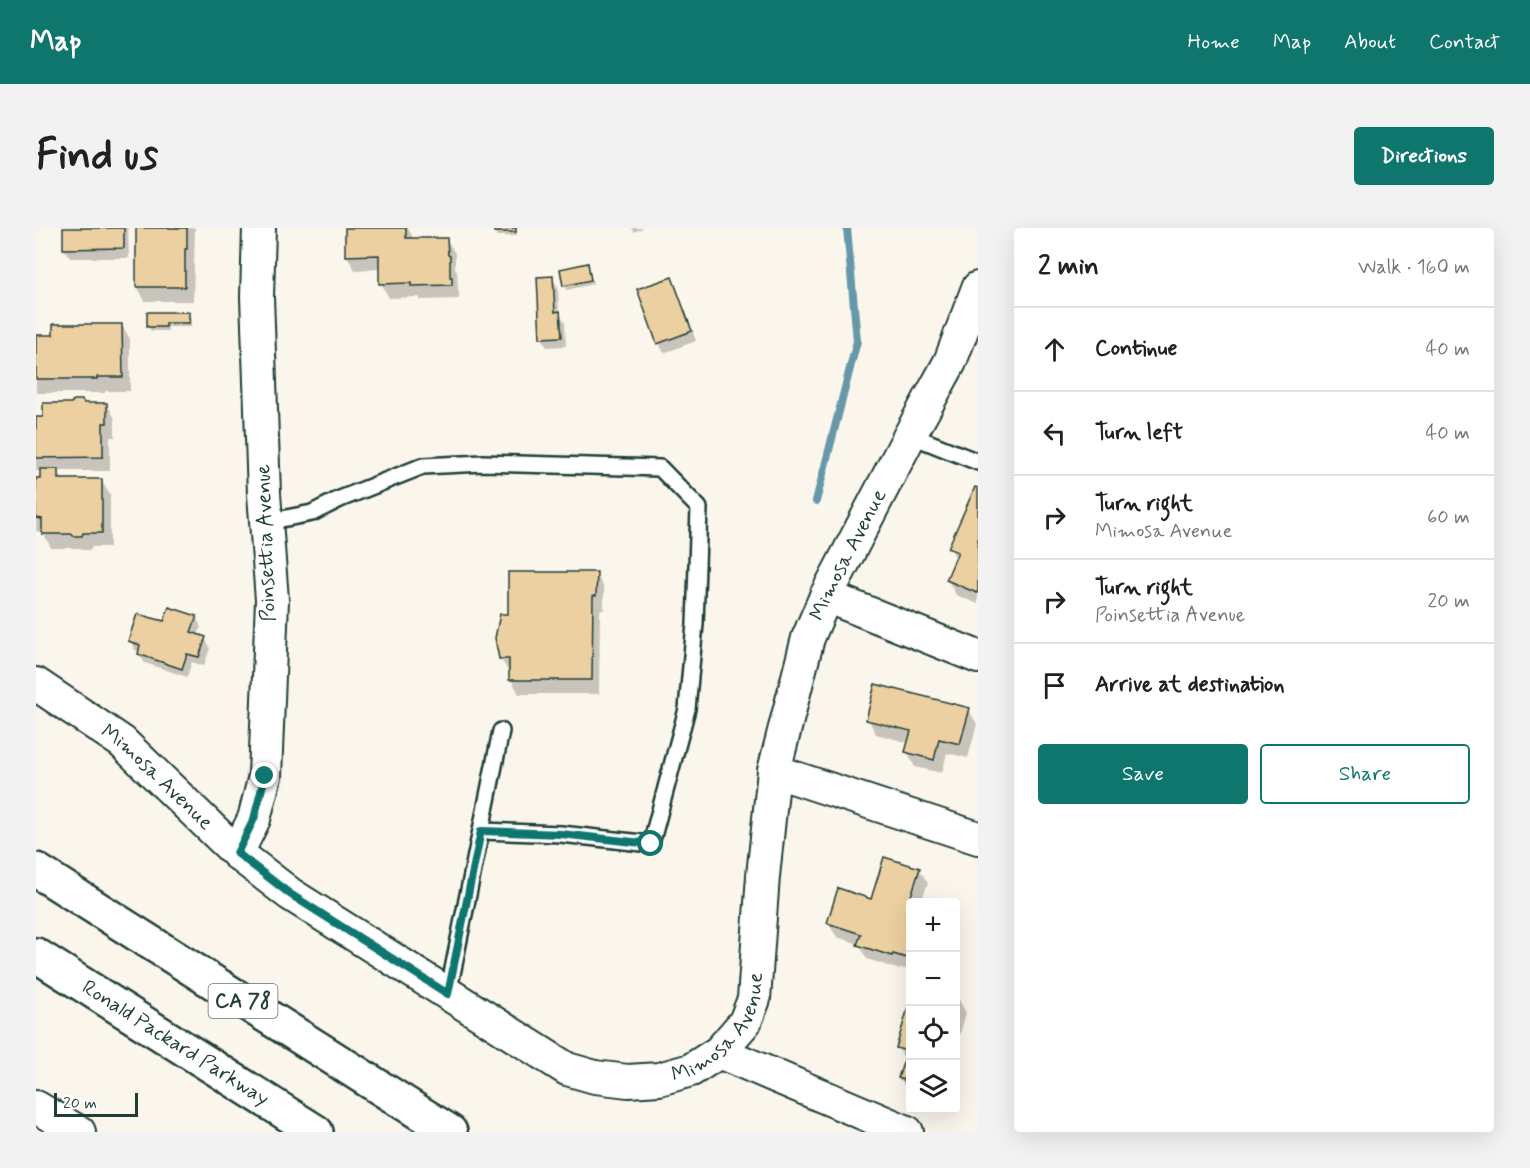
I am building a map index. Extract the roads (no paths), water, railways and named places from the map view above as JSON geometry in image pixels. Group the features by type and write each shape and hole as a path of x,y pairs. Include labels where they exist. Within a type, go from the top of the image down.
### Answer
{"highway":[{"name":"CA 78","path":"36,870 450,1132"},
{"name":"Ronald Packard Parkway","path":"36,955 316,1132"}],"street":[{"name":"Poinsettia Avenue","path":"237,853 254,819 265,776 272,600 266,522 257,297 259,228"},
{"name":"Mimosa Avenue","path":"36,684 122,742 237,853 290,894 567,1069 595,1077 627,1081 659,1079 691,1070 719,1052 745,1022 754,999 774,771 808,638 826,596 950,362 978,288"},
{"path":"826,596 978,657"},
{"path":"774,771 978,838"},
{"path":"719,1052 907,1132"},
{"path":"36,1107 79,1132"}],"lane":[{"path":"910,435 978,462"},
{"path":"266,522 312,513 340,499 423,466 483,463 660,468 699,508 695,624 687,709 651,844 561,834 481,831"},
{"path":"448,994 501,730"}],"waterway":[{"path":"816,501 857,341 847,228"}]}
